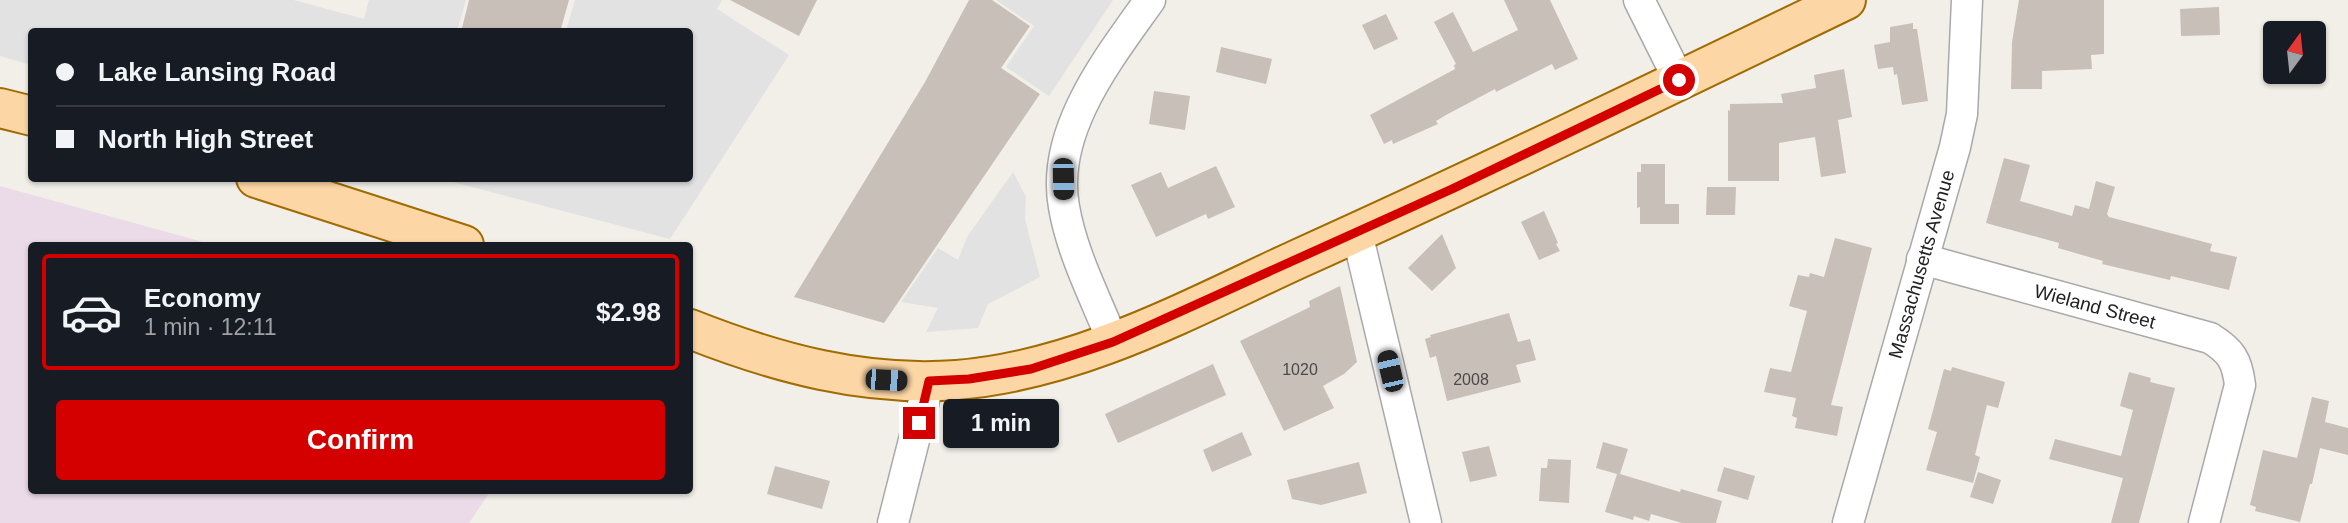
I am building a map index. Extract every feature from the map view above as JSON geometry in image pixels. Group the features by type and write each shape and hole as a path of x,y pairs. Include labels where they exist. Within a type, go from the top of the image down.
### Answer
{"main road":[{"path":"693,330 750,352 820,371 886,380 969,379 1031,369 1113,342 1357,233 1846,0"},
{"path":"0,108 28,115"},
{"path":"269,182 455,242"}],"street":[{"path":"1113,342 1076,250 1063,206 1066,150 1075,120 1105,64 1150,0"},
{"path":"1639,0 1679,80"},
{"name":"Massachusetts Avenue","path":"1848,523 1955,148 1962,114 1967,0"},
{"path":"1357,233 1426,523"},
{"name":"Wieland Street","path":"1922,260 2210,338 2226,349 2238,368 2240,386 2204,523"},
{"path":"893,523 929,381"}],"shaded area":[{"path":"0,0 294,0 364,19 369,0 466,0 458,28 28,28 28,64 0,56"},
{"path":"575,0 722,0 717,9 789,55 670,239 452,182 693,182 693,28 567,28"},
{"path":"996,0 1113,0 1049,96 1006,67 1034,26"},
{"path":"1013,172 1026,197 1025,219 1040,277 988,304 978,328 926,332 938,308 901,302 938,248 958,260 967,237"},
{"path":"0,186 203,242 28,242 28,494 488,494 469,523 0,523"}],"building":[{"path":"469,0 569,0 561,28 462,28"},
{"path":"730,0 817,0 799,36"},
{"path":"969,0 992,0 1030,26 1001,68 1040,94 884,323 794,297 925,82"},
{"path":"1504,0 1550,0 1578,59 1555,70 1552,64 1496,92 1495,89 1436,121 1438,124 1393,144 1392,140 1384,144 1370,115 1455,69 1456,64 1434,22 1453,12 1473,52 1518,30"},
{"path":"2019,0 2104,0 2104,54 2091,55 2092,69 2042,71 2042,89 2011,89 2012,42"},
{"path":"2219,7 2220,35 2181,36 2180,9"},
{"path":"1386,14 1398,39 1374,50 1362,25"},
{"path":"1913,23 1913,29 1917,29 1928,101 1902,105 1897,74 1894,75 1893,67 1878,69 1874,45 1890,42 1890,27"},
{"path":"1221,47 1272,59 1266,84 1216,72"},
{"path":"1844,69 1852,117 1838,120 1846,173 1821,177 1815,137 1779,143 1779,181 1728,181 1730,104 1783,103 1781,94 1816,88 1814,75"},
{"path":"1154,91 1190,96 1185,130 1149,124"},
{"path":"2004,158 2030,165 2020,201 2072,216 2075,205 2089,209 2096,181 2115,187 2107,214 2109,217 2212,244 2210,251 2237,257 2229,290 2102,264 2103,261 2058,248 2059,243 1986,223"},
{"path":"1641,164 1665,164 1665,204 1679,204 1679,224 1640,224 1637,172 1641,172"},
{"path":"1216,166 1235,207 1208,219 1206,214 1156,237 1131,185 1161,172 1168,188"},
{"path":"1707,187 1736,187 1735,215 1706,215"},
{"path":"1544,211 1560,251 1539,260 1521,222"},
{"path":"1442,234 1456,268 1432,291 1408,268"},
{"path":"1835,238 1872,248 1831,405 1843,407 1837,436 1795,428 1797,418 1792,416 1796,398 1764,392 1770,368 1791,372 1807,311 1789,306 1798,275 1809,277 1810,273 1824,277"},
{"path":"1340,286 1357,362 1344,374 1323,386 1334,408 1284,431 1240,341 1310,307 1309,301"},
{"path":"1509,313 1518,342 1530,339 1536,360 1516,365 1521,382 1447,401 1436,356 1430,358 1425,339 1431,337 1430,335"},
{"path":"1213,364 1226,395 1118,443 1105,414"},
{"path":"1952,367 2005,382 1998,408 1987,405 1975,455 1980,457 1973,483 1926,470 1937,432 1928,429 1944,369 1951,371"},
{"path":"2129,372 2151,378 2150,382 2175,388 2139,523 2111,523 2123,478 2049,459 2055,439 2121,456 2133,410 2120,406"},
{"path":"2312,397 2329,401 2325,422 2348,428 2348,455 2320,448 2300,522 2255,511 2256,507 2250,505 2263,450 2297,458"},
{"path":"1242,432 1252,455 1212,472 1203,450"},
{"path":"1603,442 1628,449 1620,474 1722,501 1716,523 1682,523 1651,514 1649,521 1634,516 1633,520 1605,512 1617,474 1596,468"},
{"path":"1489,446 1497,476 1470,482 1462,452"},
{"path":"1548,459 1571,460 1569,503 1539,501 1541,468 1547,468"},
{"path":"1359,462 1367,493 1321,505 1292,499 1287,480"},
{"path":"775,466 830,481 822,509 767,494"},
{"path":"1724,467 1755,476 1748,500 1717,491"},
{"path":"1978,472 2001,480 1993,504 1970,497"}],"route":[{"path":"919,423 929,381 969,379 1031,369 1113,342 1452,189 1679,80"}]}
